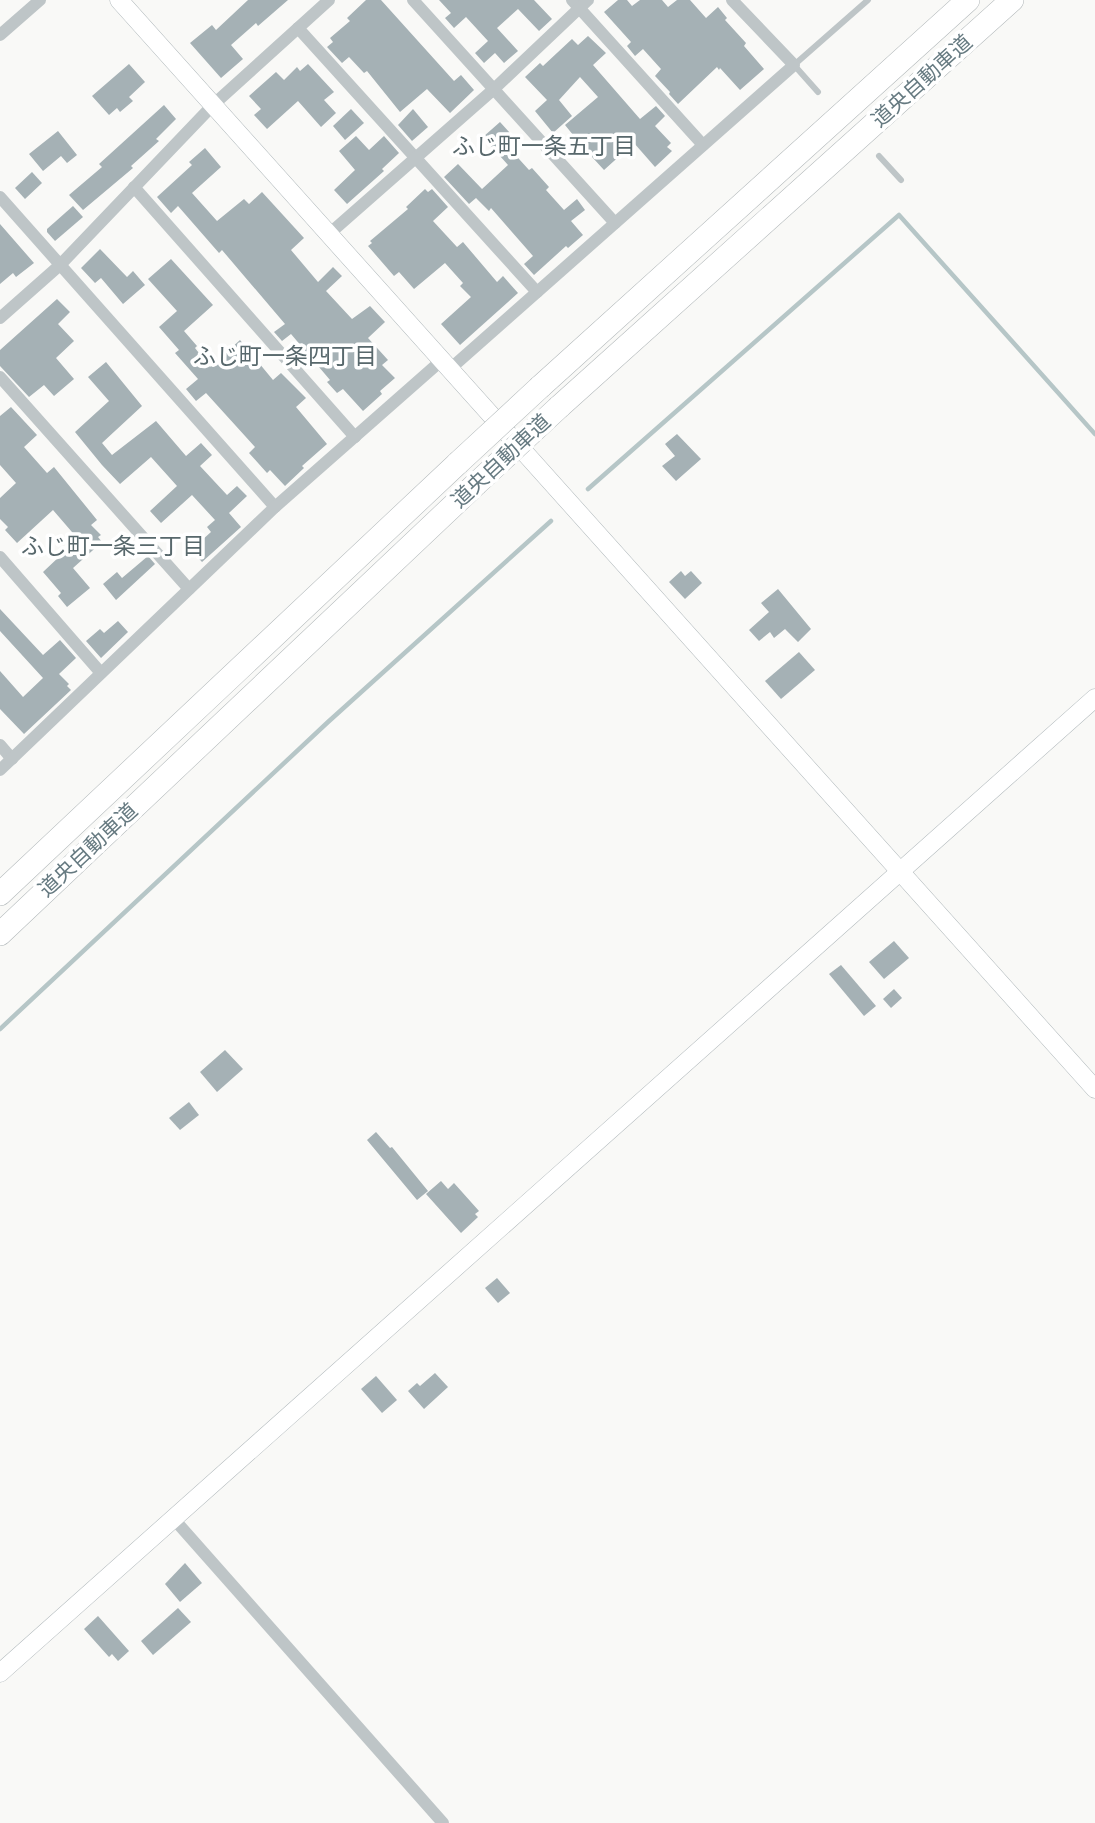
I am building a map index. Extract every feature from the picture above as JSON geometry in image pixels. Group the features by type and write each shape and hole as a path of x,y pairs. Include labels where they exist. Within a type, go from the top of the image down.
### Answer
{"highway":[{"name":"道央自動車道","path":"0,894 540,387 968,0"},
{"name":"道央自動車道","path":"0,934 559,407 1012,0"}],"street":[{"path":"0,35 40,0"},
{"path":"119,0 1095,1089"},
{"path":"0,318 60,265 213,105 329,0"},
{"path":"413,0 615,223"},
{"path":"329,234 494,89 579,3 703,145"},
{"path":"0,770 275,507 355,437 537,292 794,65 741,3"},
{"path":"298,28 537,292"},
{"path":"134,187 355,437"},
{"path":"0,197 275,507"},
{"path":"0,377 189,589"},
{"path":"0,557 101,673"},
{"path":"0,1673 1095,698"},
{"path":"0,745 12,759"},
{"path":"173,1518 443,1823"}],"lane":[{"path":"818,92 794,65 868,0"},
{"path":"878,156 901,180"}],"building":[{"path":"248,0 288,0 231,45 243,59 221,78 190,43 212,25 216,30"},
{"path":"366,0 381,0 454,81 461,75 474,90 450,113 427,89 400,112 367,71 364,73 349,57 342,63 327,47 333,42 330,38 350,21 347,18"},
{"path":"439,0 534,0 552,19 539,31 518,9 497,28 518,51 504,63 495,53 484,63 475,53 488,41 466,17 454,28 445,18 451,13"},
{"path":"618,0 627,0 632,6 640,0 662,0 668,7 677,0 690,0 706,18 718,7 727,18 725,20 746,43 744,46 764,69 740,90 717,67 678,104 655,76 661,69 643,49 635,56 627,46 631,42 604,12"},
{"path":"588,36 606,53 593,65 640,119 656,106 665,116 655,126 671,143 667,147 672,151 655,167 634,143 604,170 582,146 565,125 598,97 580,77 559,100 572,116 553,133 535,111 547,100 525,77 540,63 543,66 572,39 578,45"},
{"path":"129,64 145,82 129,97 133,101 120,112 117,108 109,115 92,96"},
{"path":"308,64 334,92 324,100 336,113 321,127 298,101 267,129 254,115 261,109 249,96 276,72 284,80 297,67 300,71"},
{"path":"164,105 176,119 156,139 159,141 131,166 133,168 83,210 69,195 102,167 99,164"},
{"path":"351,109 364,123 345,140 333,126"},
{"path":"413,109 428,127 412,141 398,125"},
{"path":"500,122 518,142 510,149 549,187 546,190 564,210 577,199 585,210 571,221 583,235 568,248 566,246 534,275 524,264 533,256 491,208 489,211 476,198 469,204 444,177 458,164 482,189 508,165 483,137"},
{"path":"58,131 77,155 67,163 61,156 43,171 29,154"},
{"path":"356,136 369,150 384,136 399,153 382,169 384,171 347,204 334,190 355,170 339,151"},
{"path":"205,148 221,167 192,193 217,221 244,199 249,204 262,192 304,238 291,250 318,282 333,267 342,276 326,291 352,319 370,306 385,322 368,338 388,360 382,365 395,378 363,411 343,389 337,393 327,382 330,380 291,334 282,341 274,332 285,324 222,250 219,253 178,206 171,213 157,197 192,165 189,162"},
{"path":"32,172 42,183 25,199 15,188"},
{"path":"425,189 428,192 432,189 448,207 433,221 457,247 463,242 497,282 503,276 518,293 460,345 441,324 471,297 460,286 463,283 445,263 414,289 399,272 394,276 368,246 372,243 370,241 408,209 406,207"},
{"path":"73,206 83,217 55,241 47,229"},
{"path":"0,224 34,263 16,277 13,273 0,284"},
{"path":"100,249 127,277 133,271 145,285 123,304 101,278 95,283 81,268"},
{"path":"171,259 213,305 184,331 210,367 240,340 273,380 281,373 306,398 296,407 327,444 302,466 304,468 285,486 270,470 267,473 249,453 255,447 206,393 196,401 186,389 198,379 175,353 179,350 159,327 177,311 148,279"},
{"path":"57,299 70,312 58,324 74,341 56,358 74,379 54,396 44,385 29,397 0,366 0,350"},
{"path":"106,362 142,406 102,443 112,455 156,421 186,456 201,443 212,455 200,466 227,495 237,486 247,496 229,513 241,527 202,562 191,550 211,532 207,527 215,520 192,495 161,523 150,511 177,486 151,457 120,484 75,432 109,401 88,377"},
{"path":"11,407 37,435 24,447 47,473 54,467 97,520 91,525 101,535 98,537 102,542 73,568 90,588 67,607 58,596 61,593 43,572 78,539 53,510 17,543 5,530 8,527 0,519 0,498 16,483 0,465 0,416"},
{"path":"677,434 701,459 676,481 662,466 675,456 665,444"},
{"path":"148,556 155,564 116,600 103,584 117,572 122,578"},
{"path":"681,571 685,576 691,571 702,583 685,599 669,582"},
{"path":"778,589 811,629 798,642 785,629 774,638 770,632 759,641 749,630 769,612 761,603"},
{"path":"0,609 43,655 60,640 76,658 59,674 71,690 24,734 0,709 0,671 23,697 43,678 0,631"},
{"path":"118,621 128,632 101,658 86,641 100,629 104,633"},
{"path":"799,652 815,670 781,699 765,681"},
{"path":"894,941 909,958 884,979 869,962"},
{"path":"841,965 876,1006 864,1016 829,974"},
{"path":"894,989 902,998 891,1008 883,999"},
{"path":"225,1050 243,1069 217,1092 200,1072"},
{"path":"189,1102 199,1115 180,1130 169,1118"},
{"path":"376,1132 428,1191 417,1200 367,1140"},
{"path":"441,1181 448,1189 454,1183 479,1211 475,1214 478,1217 461,1233 426,1194"},
{"path":"497,1278 510,1293 498,1303 485,1288"},
{"path":"435,1373 448,1387 424,1409 408,1391 417,1383 420,1386"},
{"path":"376,1376 397,1400 382,1413 361,1389"},
{"path":"185,1563 202,1583 180,1602 165,1584"},
{"path":"178,1608 191,1622 153,1655 141,1641"},
{"path":"98,1616 129,1651 118,1661 112,1654 109,1657 84,1629"}],"waterway":[{"path":"588,489 899,215 1095,434"},
{"path":"0,1029 328,722 551,521"}],"district":[{"name":"ふじ町一条五丁目","path":"544,146"},
{"name":"ふじ町一条四丁目","path":"285,356"},
{"name":"ふじ町一条三丁目","path":"113,546"}]}
